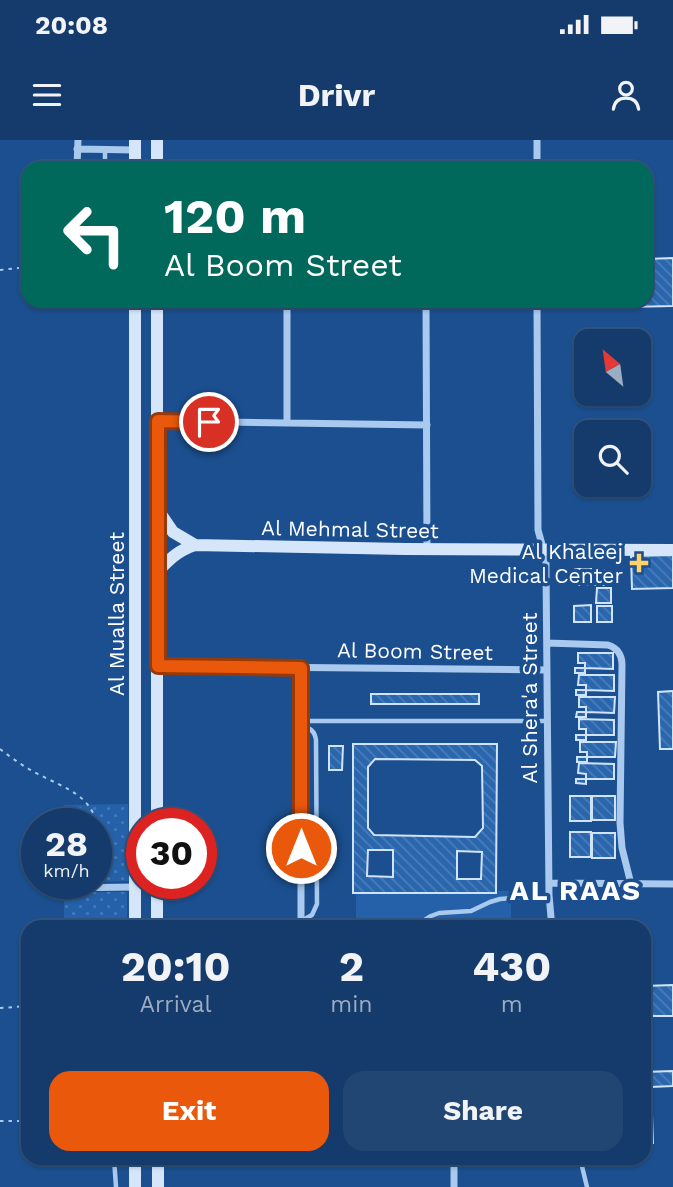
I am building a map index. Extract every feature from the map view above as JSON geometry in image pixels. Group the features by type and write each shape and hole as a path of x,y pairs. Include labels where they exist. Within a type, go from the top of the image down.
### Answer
{"street":[{"path":"77,161 78,140"},
{"path":"157,161 158,140"},
{"path":"537,140 537,161"},
{"path":"77,149 135,145"},
{"name":"Al Mualla Street","path":"135,308 136,808"},
{"name":"Al Mualla Street","path":"157,308 158,808"},
{"path":"287,308 287,423"},
{"path":"426,308 427,550"},
{"name":"Al Shera'a Street","path":"537,308 538,530 546,569 551,920"},
{"path":"158,421 427,425"},
{"path":"158,510 173,532 195,545"},
{"path":"158,571 173,556 195,545"},
{"name":"Al Mehmal Street","path":"195,545 427,550 673,550"},
{"path":"547,643 608,645 616,649 621,656 620,823 622,848 631,884"},
{"name":"Al Boom Street","path":"158,666 547,670"},
{"path":"301,668 301,920"},
{"path":"549,883 673,884"},
{"name":"Al Mualla Street","path":"135,920 136,899"},
{"path":"157,899 157,920"},
{"path":"135,1165 135,1187"},
{"path":"158,1165 158,1187"},
{"path":"453,1187 454,1165"}],"lane":[{"path":"105,161 106,149"},
{"path":"301,724 547,721"},
{"path":"301,724 313,732 316,740 316,908 306,920"},
{"path":"301,824 316,824"},
{"path":"425,920 439,913 471,911 495,900 549,895"},
{"path":"114,1165 116,1187"},
{"path":"582,1165 587,1187"}],"path":[{"path":"0,270 21,268"},
{"path":"0,750 29,769 74,791 90,808"},
{"path":"0,1008 21,1006"},
{"path":"0,1121 21,1121"}],"shaded area":[{"path":"128,804 126,881 112,882 112,808 64,808 64,805"},
{"path":"356,891 511,891 511,920 356,920"},
{"path":"112,892 126,892 127,920 64,920 64,899 112,899"}],"building":[{"path":"673,258 673,306 653,306 653,259"},
{"path":"673,555 673,588 632,589 631,556"},
{"path":"575,569 591,569 591,585 575,585"},
{"path":"595,570 610,570 611,585 595,585"},
{"path":"597,588 611,588 611,603 596,603"},
{"path":"591,605 591,622 574,622 574,606"},
{"path":"597,606 612,606 612,622 597,622"},
{"path":"578,653 613,653 613,669 585,668 585,663 578,663"},
{"path":"575,668 585,668 585,673 575,673"},
{"path":"579,675 614,675 614,691 586,690 586,685 578,685"},
{"path":"576,690 586,690 586,695 576,695"},
{"path":"673,691 673,749 660,749 658,692"},
{"path":"371,694 479,694 479,704 371,704"},
{"path":"579,697 615,697 614,713 586,712 586,707 579,707"},
{"path":"577,712 586,712 586,717 576,717"},
{"path":"579,719 614,720 614,735 586,735 586,729 579,729"},
{"path":"576,735 586,735 586,740 576,740"},
{"path":"580,742 616,742 615,757 587,757 587,752 580,752"},
{"path":"353,744 497,744 496,893 353,893","holes":["375,759 475,760 482,766 483,828 475,837 374,835 368,828 368,767","368,850 393,850 393,877 367,876","457,851 482,852 481,879 457,879"]},
{"path":"329,746 343,746 342,770 329,770"},
{"path":"577,757 587,757 587,762 577,762"},
{"path":"579,763 614,764 614,779 586,779 586,774 578,773"},
{"path":"576,779 586,779 586,784 576,783"},
{"path":"570,796 591,796 591,821 570,821"},
{"path":"592,796 615,796 615,820 592,820"},
{"path":"570,832 591,832 591,857 570,857"},
{"path":"592,833 615,833 615,858 592,858"},
{"path":"673,985 673,1016 651,1016 651,986"},
{"path":"673,1071 673,1086 651,1087 651,1072"},
{"path":"651,1087 653,1143 651,1143"}],"place":[{"name":"Al Khaleej Medical Center","path":"639,563"}],"district":[{"name":"AL RAAS","path":"576,890"}],"route":[{"path":"209,422 158,421 158,666 301,668 301,848"}]}
